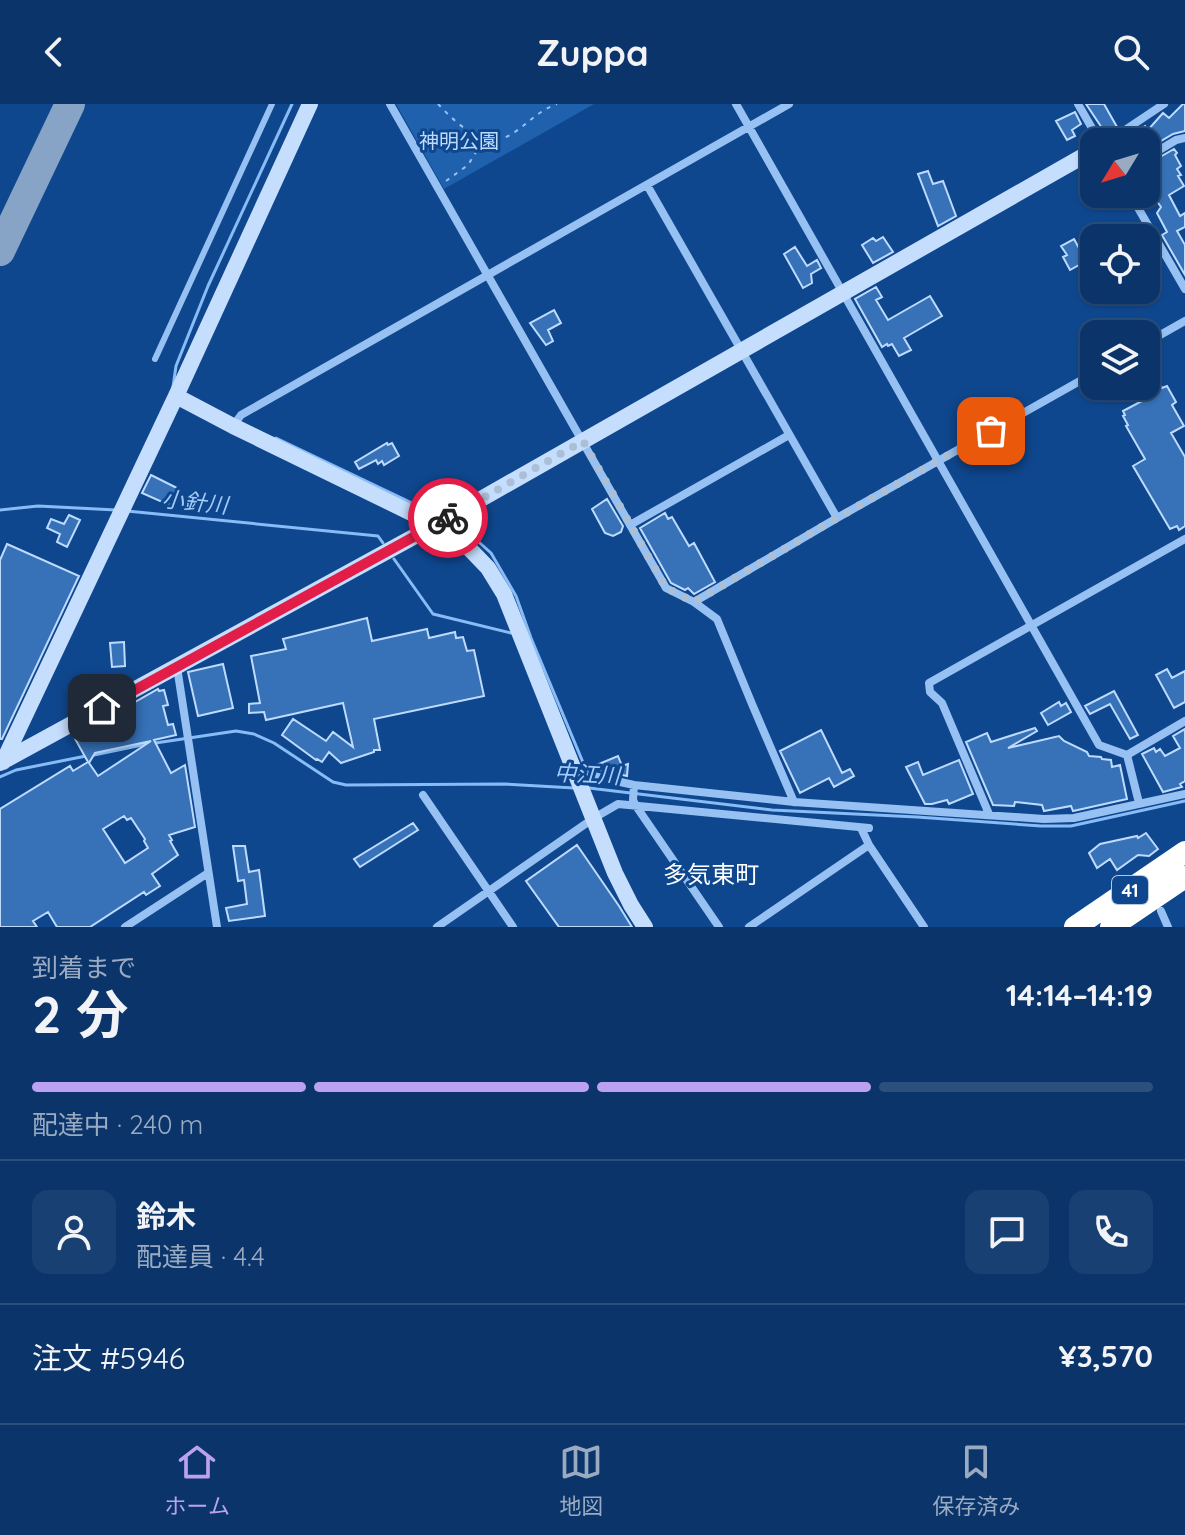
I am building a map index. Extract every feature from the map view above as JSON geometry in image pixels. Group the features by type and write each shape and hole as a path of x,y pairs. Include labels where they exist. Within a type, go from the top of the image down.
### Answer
{"highway":[{"name":"41","path":"1075,927 1185,855"},
{"path":"1083,927 1185,855"},
{"path":"1111,927 1185,877"},
{"path":"1127,927 1185,888"},
{"name":"41","path":"1137,927 1164,919 1185,895"}],"street":[{"path":"1,762 124,508 310,104"},
{"path":"390,104 666,588 694,602 717,619 794,802"},
{"path":"736,104 1099,745 1127,755"},
{"path":"236,422 789,104"},
{"path":"1078,104 1092,128"},
{"path":"1128,128 1164,104"},
{"path":"1160,150 1185,138"},
{"path":"1,762 442,521 1080,158"},
{"path":"647,185 837,518"},
{"path":"1138,208 1185,289"},
{"path":"1160,335 1185,321"},
{"path":"694,602 1080,381"},
{"path":"176,396 442,521 488,568 504,594 615,873 645,927"},
{"path":"630,525 789,435"},
{"path":"989,814 942,703 930,692 929,683 1185,539"},
{"path":"177,667 217,927"},
{"path":"1127,755 1185,721"},
{"path":"1127,755 1139,803"},
{"path":"576,774 634,785 794,802 1044,819 1074,818 1185,794"},
{"path":"634,785 635,803 719,927"},
{"path":"423,795 513,927"},
{"path":"437,927 594,818 618,804 635,803 727,816 865,828 869,845 924,927"},
{"path":"749,927 869,845"},
{"path":"125,927 208,873"}],"lane":[{"path":"155,359 272,104"}],"path":[{"path":"438,104 467,132 484,138 511,135 545,109 557,104"},
{"path":"437,186 468,165 484,138"}],"green space":[{"name":"神明公園","path":"396,104 594,104 444,189"}],"building":[{"path":"1086,104 1104,104 1117,127 1102,128"},
{"path":"1185,104 1185,131 1160,142 1160,128 1150,128 1163,113 1169,118"},
{"path":"1075,112 1081,124 1072,130 1075,136 1067,140 1056,121"},
{"path":"1174,149 1181,166 1177,169 1181,175 1178,176 1184,186 1169,195 1180,216 1185,213 1185,227 1177,231 1185,245 1185,275 1162,235 1167,232 1157,213 1161,207 1160,157"},
{"path":"928,171 933,184 943,181 956,216 938,226 918,174"},
{"path":"883,237 893,252 873,263 862,245 873,238 876,241"},
{"path":"1074,239 1080,250 1080,264 1070,270 1063,257 1067,255 1061,246"},
{"path":"795,247 807,266 817,260 821,268 811,274 812,283 803,288 784,254"},
{"path":"876,287 882,297 876,300 888,320 930,296 942,316 904,338 911,350 899,356 892,344 882,347 855,299"},
{"path":"554,310 561,323 548,330 553,341 546,345 530,323"},
{"path":"1160,384 1162,388 1167,386 1176,402 1172,405 1184,426 1171,433 1185,457 1185,526 1179,530 1177,526 1170,529 1133,466 1145,459 1126,426 1123,411 1142,401 1160,400"},
{"path":"392,443 399,456 384,465 376,460 359,469 355,462"},
{"path":"151,475 177,488 169,505 142,493"},
{"path":"607,499 623,526 621,532 613,536 605,533 592,509"},
{"path":"665,513 668,519 672,517 689,546 694,543 715,582 694,594 688,588 685,590 671,583 640,528"},
{"path":"69,515 80,520 67,547 57,542 60,534 47,528 51,519 64,524"},
{"path":"7,544 79,576 0,739 0,560"},
{"path":"367,618 372,641 427,629 429,638 455,632 456,638 463,637 467,651 474,650 484,696 374,719 380,750 341,763 329,752 322,762 316,760 282,735 293,719 326,741 333,732 353,747 343,703 266,720 264,712 249,713 249,704 260,703 251,656 286,649 283,639"},
{"path":"124,642 125,666 112,667 110,643"},
{"path":"223,664 233,708 198,716 188,672"},
{"path":"1167,669 1172,678 1185,671 1185,702 1174,708 1156,675"},
{"path":"158,689 164,690 168,705 163,706 168,725 173,724 176,735 154,740 171,773 185,765 195,827 169,835 178,855 152,874 160,886 146,895 144,892 90,927 57,927 48,912 33,921 37,927 0,927 0,809 70,766 73,771 88,762 74,737","holes":["151,741 98,776 89,763 95,753","124,816 127,820 131,818 148,848 125,863 103,829"]},
{"path":"1114,691 1138,735 1130,739 1110,704 1090,714 1085,706"},
{"path":"1059,702 1061,706 1066,703 1071,712 1048,725 1041,713"},
{"path":"1035,728 1037,731 1008,748 1059,736 1089,756 1111,760 1112,767 1120,765 1127,799 1073,811 1071,806 1044,811 1042,805 1015,802 1014,806 993,805 966,742 987,733 991,742"},
{"path":"1185,729 1185,781 1180,784 1182,787 1163,792 1142,754 1154,748 1156,752 1160,749 1165,756 1180,748 1173,736"},
{"path":"821,730 842,773 850,769 854,776 834,787 829,778 800,793 780,751"},
{"path":"618,756 622,766 628,764 627,776 594,766"},
{"path":"959,760 973,794 949,804 947,800 925,804 906,767 918,762 923,775"},
{"path":"413,823 418,830 360,867 354,859"},
{"path":"1146,833 1158,849 1149,856 1138,855 1117,870 1110,859 1097,868 1089,853 1100,844 1138,838"},
{"path":"577,845 632,927 559,927 526,881"},
{"path":"233,846 245,846 249,872 259,870 265,916 229,921 226,908 247,904 244,880 238,881"}],"waterway":[{"path":"173,387 176,366 208,286 292,104"},
{"path":"276,438 439,516"},
{"name":"小針川","path":"0,510 38,506 116,510"},
{"name":"小針川","path":"127,511 378,536 383,543"},
{"name":"小針川","path":"453,522 491,553 516,596 587,772"},
{"name":"小針川","path":"394,559 433,614 511,633"},
{"name":"中江川","path":"94,755 236,731 254,734 274,743 333,782 346,785 504,784 574,788"},
{"name":"中江川","path":"0,777 16,770 86,756"},
{"name":"中江川","path":"589,788 772,810 1041,826 1071,826 1185,801"}],"taxiway":[{"path":"0,251 70,104"}],"way so far":[{"path":"448,518 583,441 666,588 694,602 991,431"}],"district":[{"name":"多気東町","path":"711,874"}],"route":[{"path":"102,708 448,518"}]}
